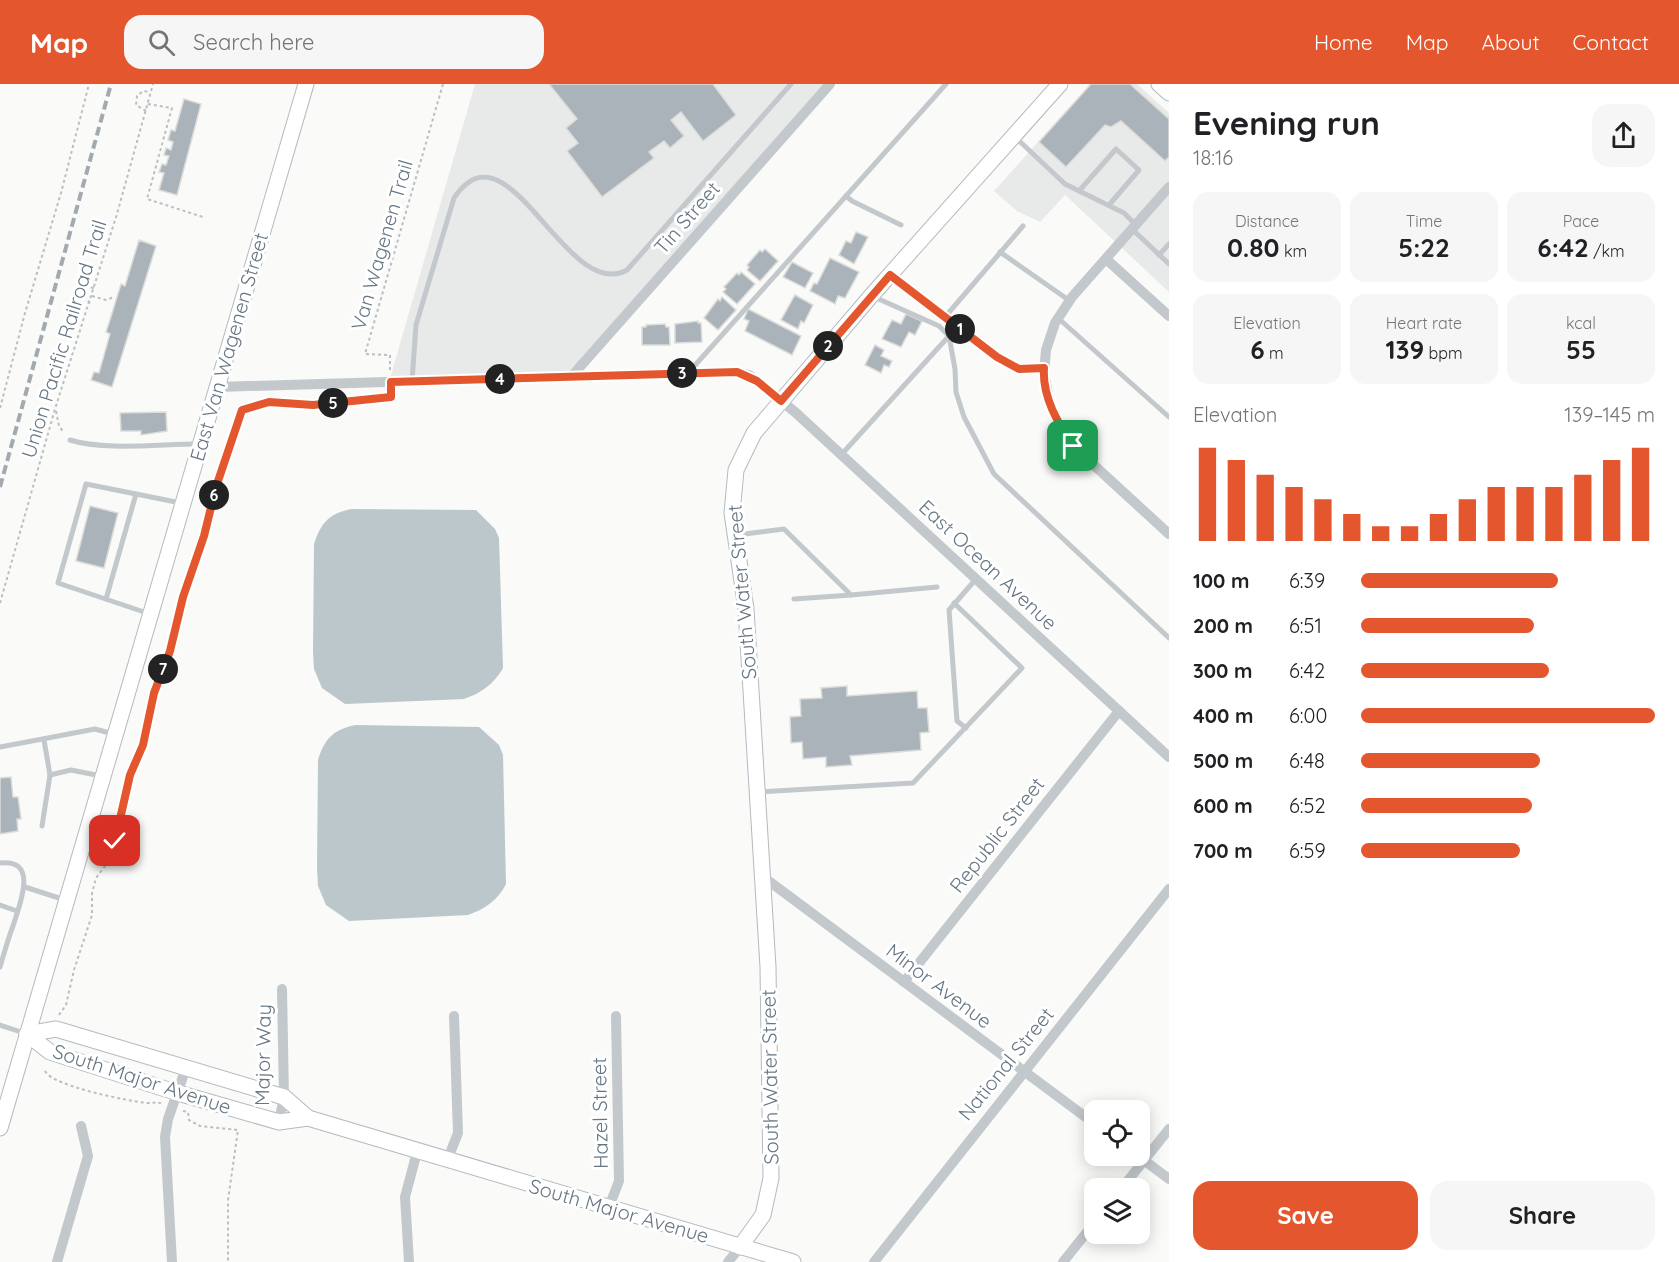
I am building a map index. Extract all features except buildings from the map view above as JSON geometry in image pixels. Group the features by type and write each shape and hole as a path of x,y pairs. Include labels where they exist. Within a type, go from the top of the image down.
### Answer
{"main road":[{"name":"East Van Wagenen Street","path":"0,1128 306,84"},
{"name":"South Water Street","path":"740,1247 763,1215 771,1178 768,967 746,609 732,513 736,470 754,433 871,296 1060,84"},
{"path":"1159,84 1169,93"},
{"name":"South Major Avenue","path":"27,1034 56,1029 284,1097 308,1118 793,1262"},
{"name":"South Major Avenue","path":"27,1034 50,1052 178,1093 279,1122 308,1118"}],"street":[{"name":"Tin Street","path":"571,376 830,84"},
{"path":"1169,187 1058,318 1046,350 1044,368 1050,405 1058,424 1073,446 1169,534"},
{"path":"1106,259 1169,316"},
{"name":"East Ocean Avenue","path":"218,387 688,373 737,372 748,375 781,401 841,455 1169,757"},
{"name":"Republic Street","path":"904,982 1119,711"},
{"name":"Minor Avenue","path":"762,876 1084,1116"},
{"name":"National Street","path":"874,1262 1169,889"},
{"name":"Major Way","path":"279,1122 284,1097 282,989"},
{"path":"447,1161 458,1133 454,1016"},
{"name":"Hazel Street","path":"609,1208 619,1180 616,1016"},
{"path":"172,1262 165,1137 168,1119 186,1068"},
{"path":"57,1262 88,1156 81,1126"},
{"path":"1150,1148 1169,1129"},
{"path":"409,1262 405,1197 417,1152"},
{"path":"1150,1165 1169,1179"},
{"path":"1063,1262 1084,1236"},
{"path":"728,1262 740,1247"}],"lane":[{"path":"412,381 416,325 454,198 467,183 490,178 505,183 556,238 585,262 606,275 621,273 627,270 647,248 791,84"},
{"path":"688,373 946,84"},
{"path":"1014,136 1065,184 1124,213 1169,264"},
{"path":"1079,191 1116,149 1139,170 1109,206"},
{"path":"846,196 901,225"},
{"path":"945,317 1023,226"},
{"path":"1159,255 1169,244"},
{"path":"1000,252 1070,302"},
{"path":"890,275 997,357 1019,369 1044,368"},
{"path":"871,296 939,326 949,336 955,369 956,392 964,417 994,474 1169,638"},
{"path":"1058,318 1169,417"},
{"path":"841,455 949,336"},
{"path":"70,440 116,445 200,444"},
{"path":"150,614 58,584 86,484 183,504"},
{"path":"106,599 136,494"},
{"path":"735,536 784,529 851,595"},
{"path":"966,728 957,722 949,610 976,579"},
{"path":"794,599 937,587"},
{"path":"757,792 913,783 1022,668 954,603"},
{"path":"0,747 95,729 114,735"},
{"path":"42,826 50,775 44,740"},
{"path":"50,775 71,770 102,776"},
{"path":"0,863 15,865 22,871 25,887 0,967"},
{"path":"25,887 65,900"},
{"path":"0,905 17,911"},
{"path":"0,1025 27,1034"}],"path":[{"name":"Union Pacific Railroad Trail","path":"0,408 25,313 61,193 89,84"},
{"name":"Union Pacific Railroad Trail","path":"0,603 55,409 95,288 153,84"},
{"name":"Van Wagenen Trail","path":"391,382 390,355 365,354 443,84"},
{"path":"146,111 136,105 137,96 143,91 151,92"},
{"path":"148,104 172,108 147,199 203,217"},
{"path":"90,303 83,295 86,287 95,288"},
{"path":"92,296 106,300 114,297"},
{"path":"59,1015 66,1005 74,970 92,915 92,893 96,878 105,866 115,841 130,775 143,745 154,693 170,651 183,597 242,410 269,402 313,405 391,397 391,382"},
{"path":"55,409 59,426 70,440"}],"shaded area":[{"path":"475,84 830,84 571,377 389,382"},
{"path":"1090,84 1137,84 1169,113 1169,292 1065,195 1040,222 1017,211 994,191"},
{"path":"352,509 476,510 495,529 499,538 503,668 496,679 486,687 464,699 345,704 322,688 314,669 313,652 314,544 327,520 338,513"},
{"path":"356,725 479,727 499,745 503,755 506,884 490,903 468,915 349,921 326,905 318,886 317,868 318,760 323,746 331,736 342,729"}],"railway":[{"path":"0,487 111,84"}],"route":[{"path":"115,841 130,775 143,745 154,693 178,626 183,597 204,536 216,487 242,410 251,406 269,402 331,404 391,397 391,382 737,372 748,375 781,401 890,275 997,357 1019,369 1044,368 1050,405 1058,424 1073,446"}]}
